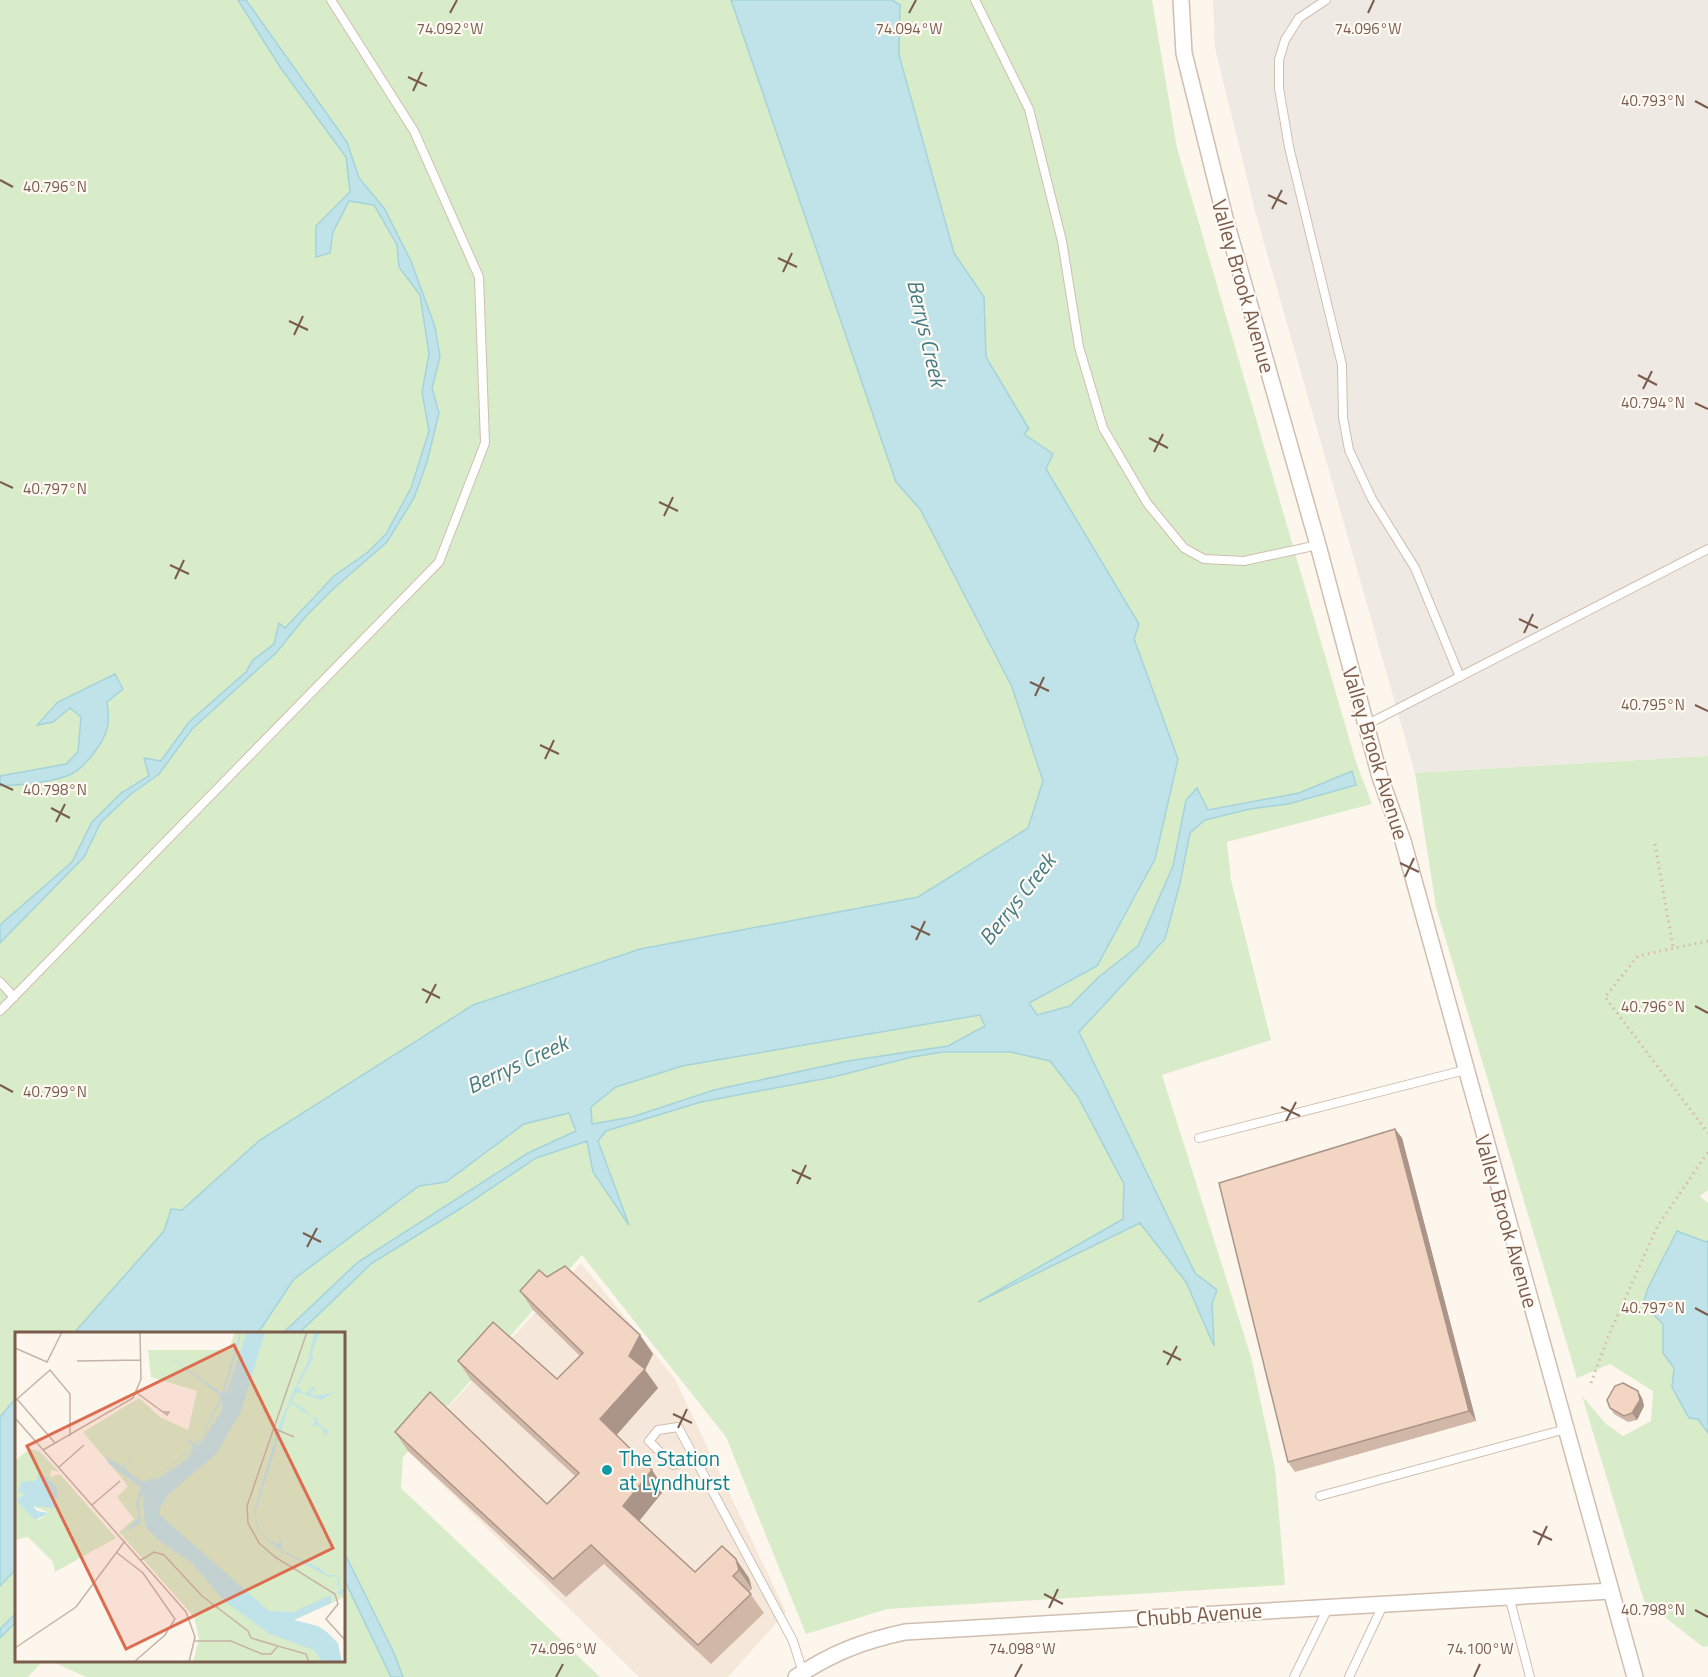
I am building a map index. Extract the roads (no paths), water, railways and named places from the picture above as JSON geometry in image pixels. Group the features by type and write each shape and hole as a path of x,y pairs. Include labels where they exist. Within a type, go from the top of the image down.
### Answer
{"street":[{"name":"Valley Brook Avenue","path":"1182,0 1184,52 1211,163 1380,777 1402,841 1635,1677"},
{"name":"Chubb Avenue","path":"800,1675 819,1662 849,1647 905,1632 1611,1591"}],"lane":[{"path":"0,1011 439,562 485,443 479,277 414,131 331,0"},
{"path":"975,0 1029,109 1062,241 1079,347 1103,428 1147,503 1184,548 1204,559 1244,561 1318,545"},
{"path":"1326,0 1299,18 1285,40 1279,60 1279,88 1289,147 1342,365 1342,417 1349,450 1372,500 1415,568 1460,677"},
{"path":"1366,725 1708,549"},
{"path":"0,982 14,997"},
{"path":"1199,1138 1465,1070"},
{"path":"695,1459 673,1465 649,1441 658,1431 678,1427 793,1641 800,1675"},
{"path":"1320,1496 1566,1429"},
{"path":"1509,1596 1530,1677"},
{"path":"1349,1677 1383,1603"},
{"path":"1294,1677 1329,1606"}],"water":[{"path":"238,0 246,0 347,142 359,178 384,208 411,261 435,327 440,357 432,388 439,413 427,462 414,498 387,542 333,589 305,617 277,652 192,729 159,774 131,794 101,822 84,857 0,943 0,925 72,862 92,822 121,793 149,776 144,758 161,761 189,722 246,672 253,660 274,644 279,623 285,628 334,576 368,552 386,534 411,488 429,431 422,392 429,354 420,295 399,267 397,245 374,205 349,201 333,232 330,253 316,257 316,226 350,192 346,157 280,67"},
{"name":"Berrys Creek","path":"731,0 892,0 900,5 899,55 954,253 984,297 986,357 1029,429 1024,434 1053,454 1046,469 1139,624 1134,639 1178,759 1155,859 1097,966 1029,1003 1037,1015 1070,1006 1100,976 1138,946 1173,866 1186,800 1197,788 1208,810 1299,793 1352,771 1356,785 1288,804 1250,809 1205,820 1190,833 1165,939 1079,1032 1195,1273 1217,1290 1212,1304 1214,1346 1186,1282 1140,1223 978,1302 1123,1219 1124,1184 1078,1097 1050,1061 1011,1052 943,1052 912,1057 833,1077 701,1102 606,1131 598,1141 629,1225 593,1172 587,1141 536,1158 463,1207 372,1263 300,1332 284,1332 358,1262 528,1153 576,1131 569,1113 524,1124 446,1182 419,1186 294,1279 259,1332 75,1332 164,1231 171,1209 182,1210 260,1140 473,1005 640,949 918,897 1028,828 1043,781 1012,687 920,509 896,482","holes":["980,1015 985,1026 948,1046 848,1061 714,1090 632,1117 592,1124 591,1107 616,1087 682,1066"]},
{"path":"115,674 123,689 107,702 109,719 107,729 101,742 86,762 62,778 0,786 0,776 66,764 78,752 81,717 70,708 53,722 37,725 58,702"},
{"path":"1677,1231 1708,1241 1708,1433 1698,1419 1689,1418 1672,1387 1674,1368 1663,1353 1663,1324 1643,1304 1648,1288"},
{"path":"15,1399 15,1570 0,1586 0,1417"},
{"path":"345,1554 394,1653 403,1677 391,1677 345,1581"},
{"path":"15,1614 15,1623 0,1638 0,1629"}],"place":[{"name":"The Station at Lyndhurst","path":"607,1470"}]}
